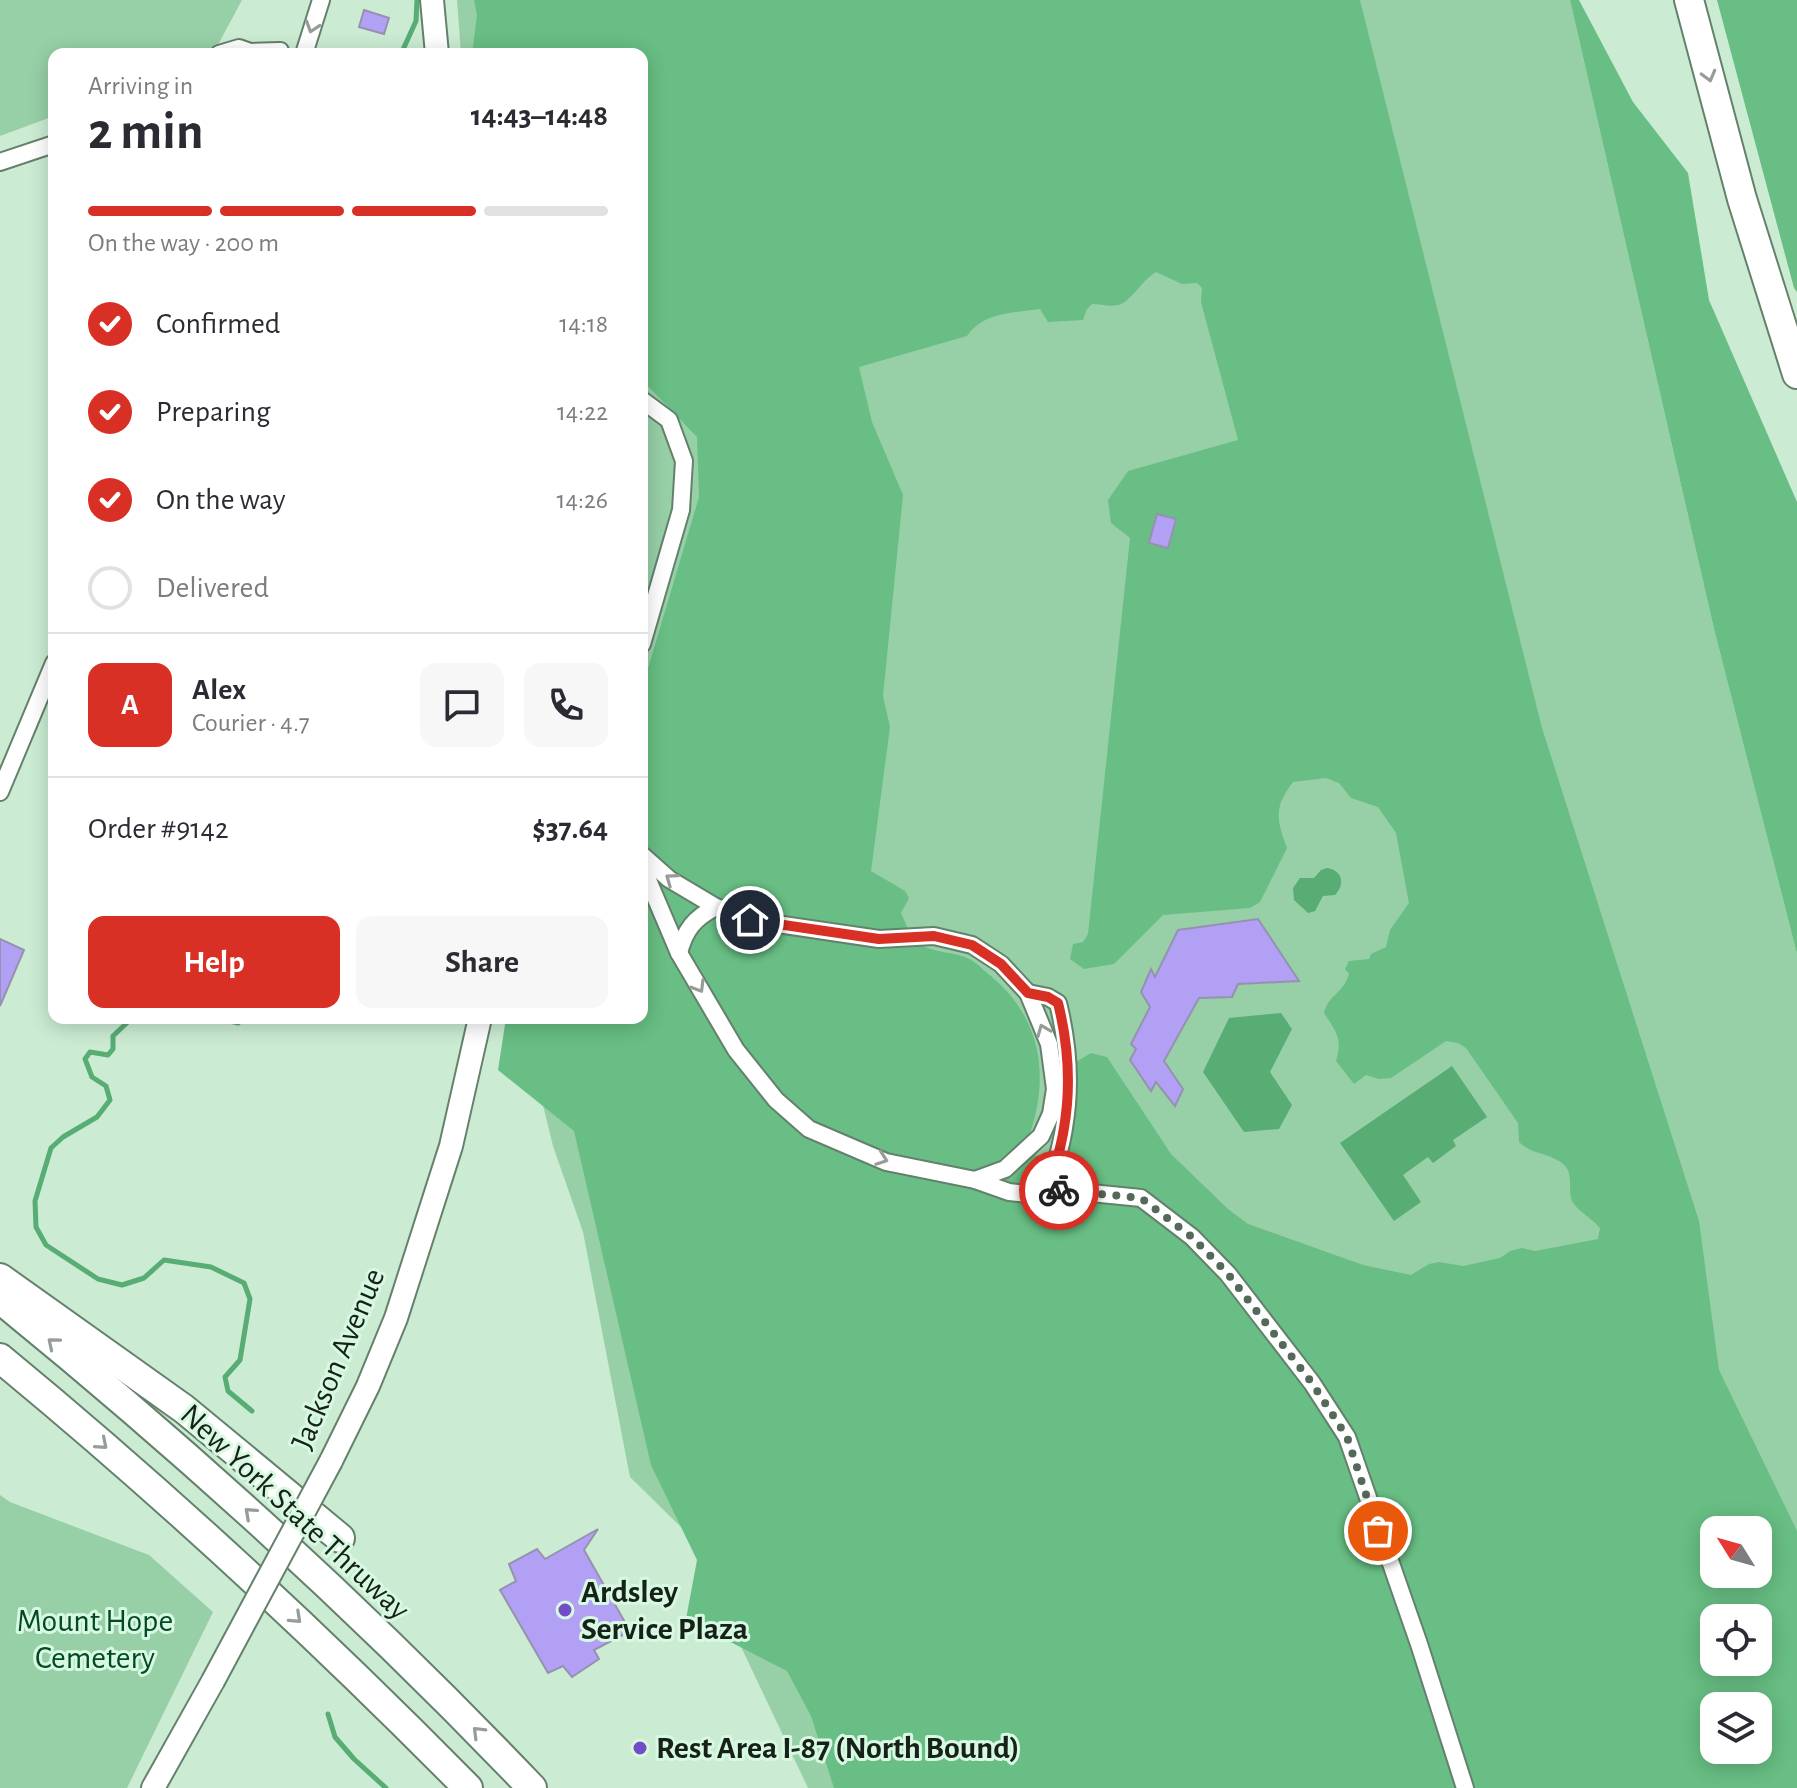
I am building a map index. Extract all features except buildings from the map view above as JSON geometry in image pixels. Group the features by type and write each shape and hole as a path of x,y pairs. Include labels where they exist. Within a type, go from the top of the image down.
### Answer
{"highway":[{"path":"1689,0 1742,199 1797,374"},
{"path":"0,1278 184,1409 340,1538"},
{"name":"New York State Thruway","path":"0,1299 181,1452 299,1559 384,1639 532,1788"},
{"path":"0,1358 235,1562 468,1788"}],"main road":[{"path":"432,0 436,48"},
{"name":"Jackson Avenue","path":"153,1788 331,1461 368,1386 396,1318 451,1146 479,1024"}],"street":[{"path":"306,48 321,0"},
{"path":"0,162 48,146"},
{"path":"648,404 669,420 684,461 681,510 648,623"},
{"path":"0,792 48,677"},
{"path":"648,860 669,879 716,907 750,920 879,939 934,936 972,945 1001,964 1028,993 1049,1044 1055,1089 1051,1114 1041,1136 1019,1159 991,1176 975,1180"},
{"path":"648,880 679,953 736,1050 776,1100 809,1129 886,1162 975,1180 1009,1192 1027,1194 1051,1189 1141,1198 1192,1237 1228,1274 1312,1383 1347,1437 1465,1788"},
{"path":"679,953 688,927 702,914 716,907"},
{"path":"1028,993 1048,997 1058,1003 1065,1032 1064,1128 1051,1189"}],"green space":[{"path":"0,0 242,0 216,48 48,48 48,118 0,136"},
{"path":"457,0 1570,0 1714,629 1797,954 1797,1788 808,1788 687,1533 630,1477 583,1232 553,1146 542,1101 635,1024 648,1024 648,48 461,48"},
{"name":"Mount Hope Cemetery","path":"0,1495 10,1502 149,1555 213,1612 127,1788 0,1788"}],"shaded area":[{"path":"474,0 1360,0 1542,728 1699,1221 1719,1370 1797,1531 1797,1788 834,1788 811,1716 787,1671 686,1619 697,1560 651,1465 574,1131 498,1070 505,1024 648,1024 648,669 699,497 697,437 648,386 648,48 473,48 477,15","holes":["1156,272 1182,284 1197,283 1202,288 1201,302 1238,440 1128,471 1108,500 1111,523 1130,538 1088,934 1083,942 1073,944 1070,959 1084,969 1114,964 1163,915 1250,908 1260,902 1287,848 1279,814 1287,791 1293,782 1326,778 1339,783 1351,798 1378,807 1396,833 1409,903 1390,930 1386,947 1371,954 1369,959 1349,961 1345,969 1349,974 1346,981 1326,1007 1324,1013 1338,1041 1336,1061 1354,1084 1366,1075 1379,1079 1391,1078 1446,1041 1466,1048 1518,1123 1519,1142 1528,1149 1559,1161 1568,1170 1572,1201 1600,1228 1598,1239 1535,1251 1522,1248 1500,1258 1463,1266 1439,1262 1411,1275 1363,1265 1248,1224 1171,1154 1107,1057 1091,1053 1076,1062 1073,1111 1065,1145 1046,1156 1032,1155 1026,1145 1034,1122 1040,1076 1038,1055 1023,1014 1010,995 974,961 933,950 915,940 901,913 909,898 905,891 871,871 890,727 883,696 903,495 872,422 859,367 967,336 981,322 999,315 1040,309 1048,322 1083,320 1092,304 1122,304"]},
{"path":"1570,0 1579,0 1633,102 1688,173 1709,300 1797,502 1797,954 1714,629"},
{"path":"1717,0 1797,0 1797,292 1794,288"},
{"path":"1327,868 1341,878 1338,891 1335,895 1323,896 1315,911 1308,913 1294,900 1293,888 1300,878 1314,878"},
{"path":"1281,1013 1292,1029 1270,1072 1292,1105 1279,1129 1244,1132 1203,1072 1229,1018"},
{"path":"1452,1066 1487,1117 1453,1140 1456,1146 1433,1163 1428,1157 1403,1175 1421,1202 1394,1221 1340,1143"}],"waterway":[{"path":"404,48 416,21 417,0"},
{"path":"126,1024 113,1036 113,1049 108,1055 90,1052 85,1059 92,1077 106,1086 110,1100 97,1117 63,1137 51,1148 35,1201 36,1227 46,1245 98,1279 122,1285 144,1278 164,1260 211,1267 244,1283 250,1299 240,1360 225,1377 228,1391 252,1411"},
{"path":"328,1714 335,1737 386,1788"}],"way so far":[{"path":"1059,1190 1141,1198 1192,1237 1228,1274 1312,1383 1347,1437 1378,1531"}],"place":[{"name":"Ardsley Service Plaza","path":"565,1610"},
{"name":"Rest Area I-87 (North Bound)","path":"640,1748"}],"route":[{"path":"750,920 879,939 934,936 972,945 1001,964 1028,993 1048,997 1058,1003 1065,1032 1067,1066 1064,1128 1051,1189 1059,1190"}]}
